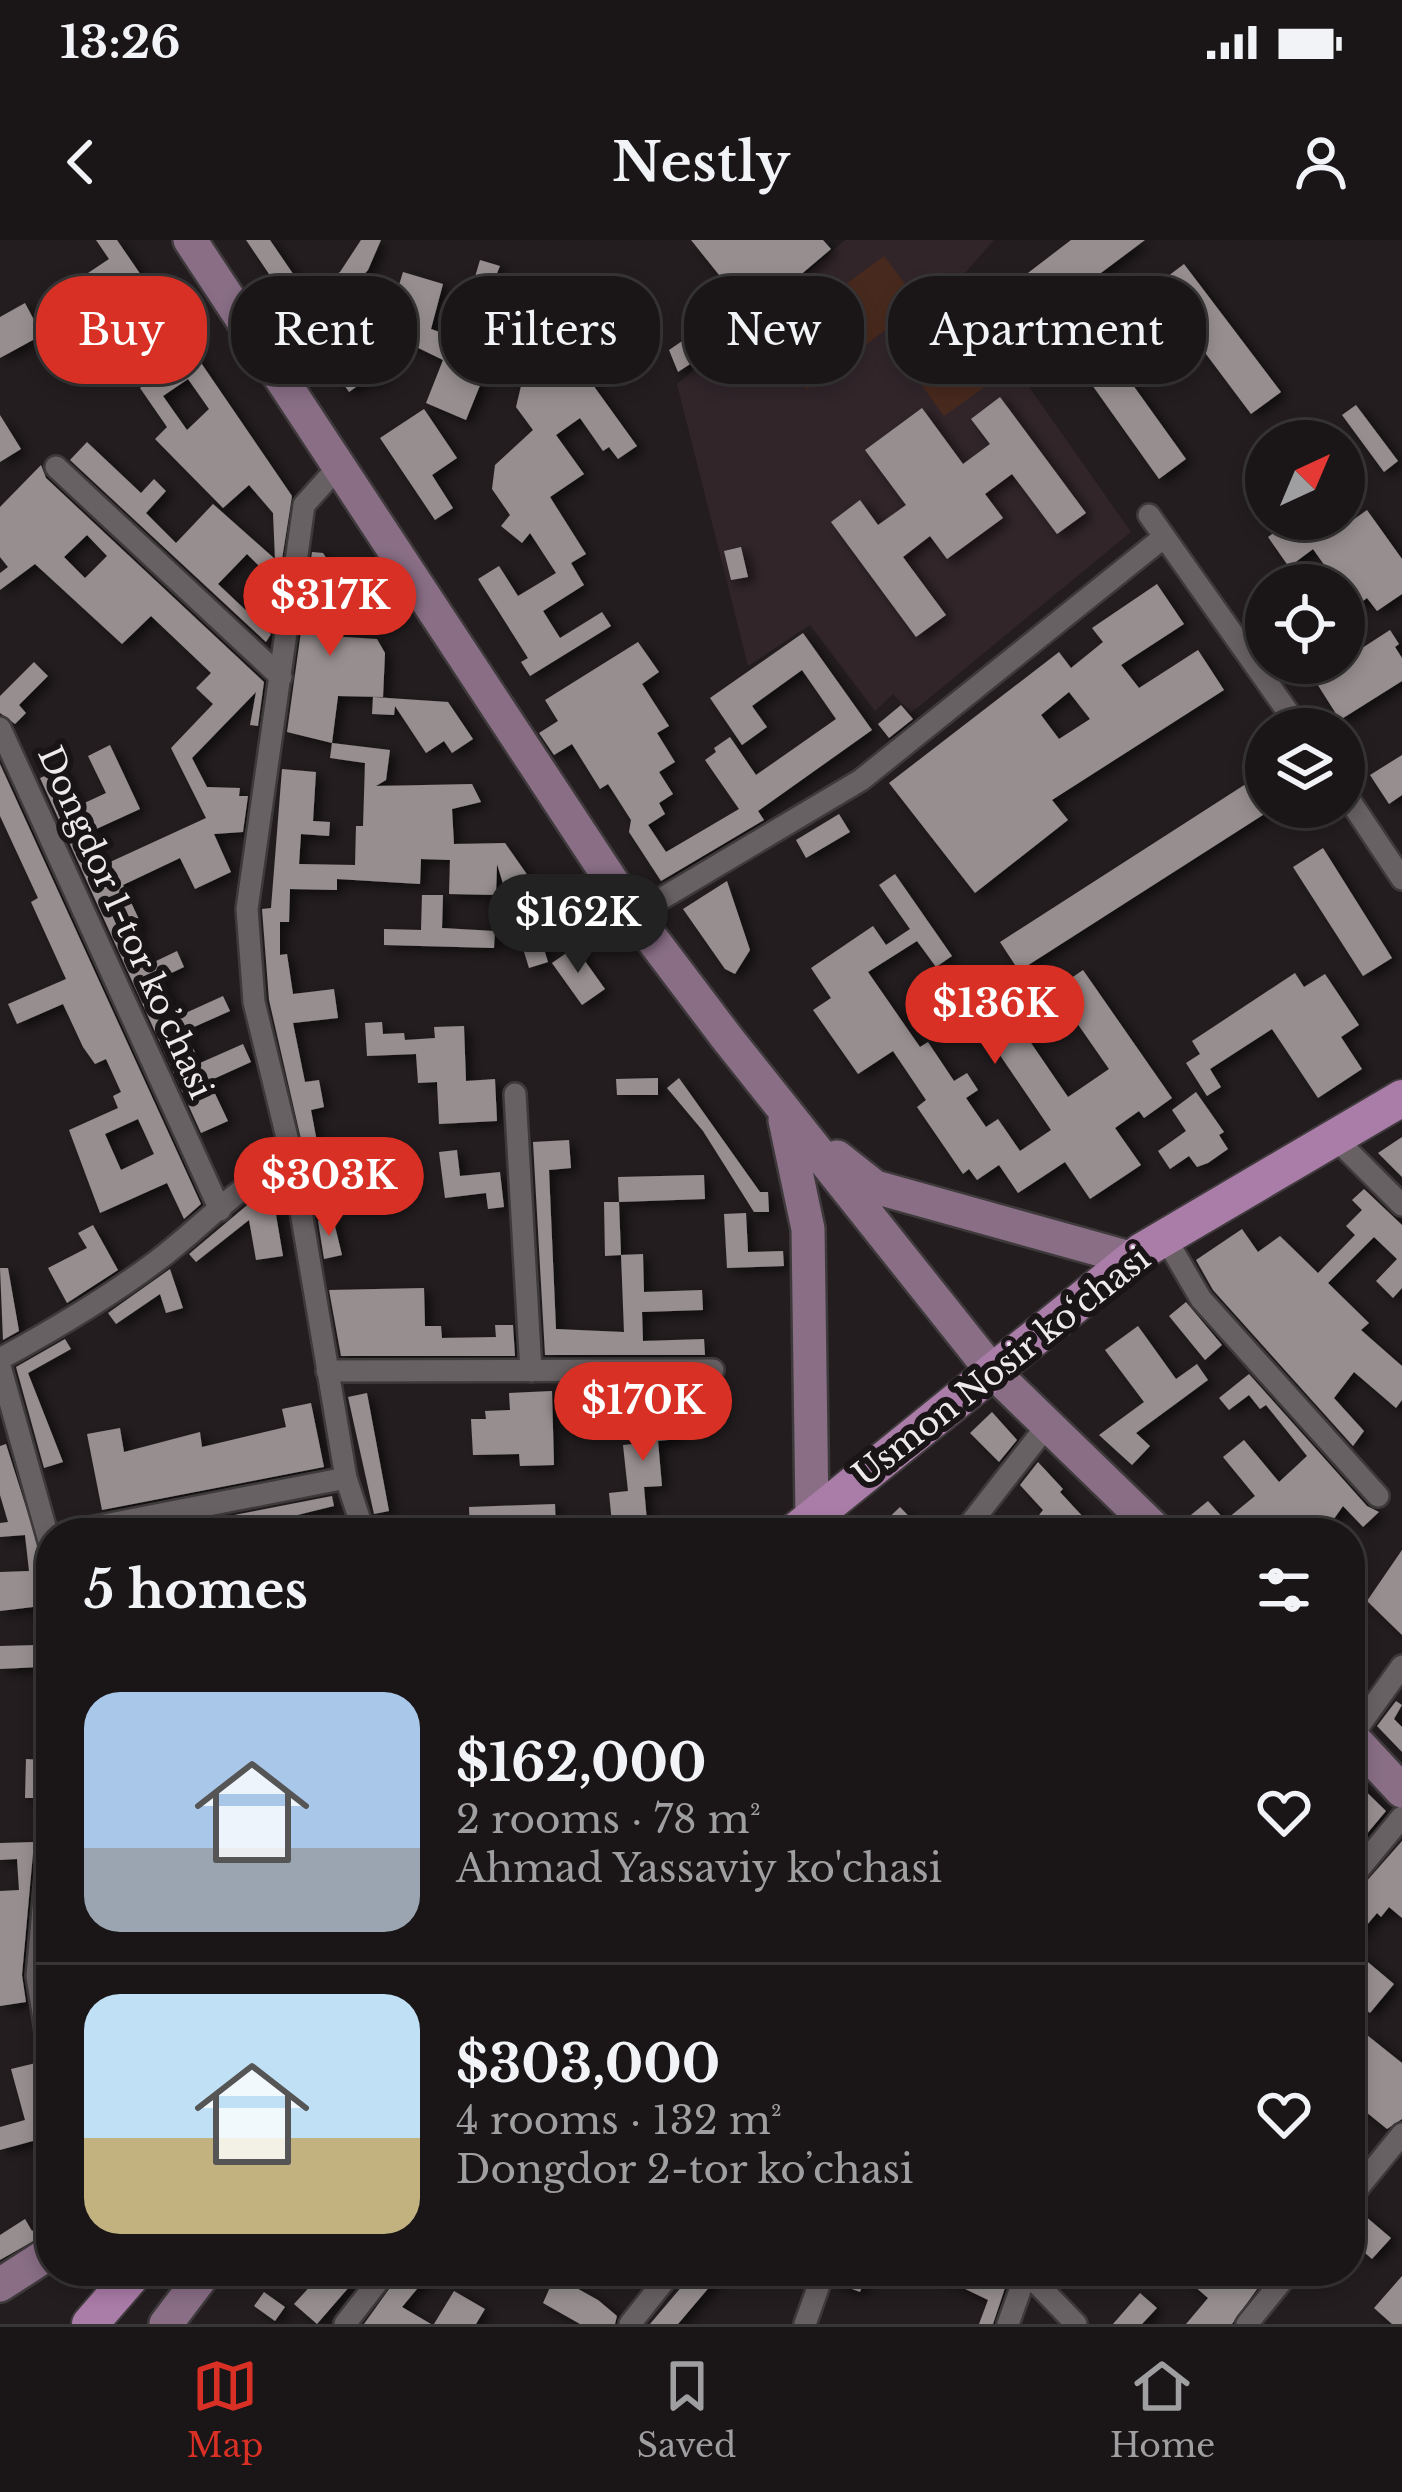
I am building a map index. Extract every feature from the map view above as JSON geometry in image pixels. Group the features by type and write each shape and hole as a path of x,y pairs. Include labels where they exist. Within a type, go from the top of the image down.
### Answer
{"main road":[{"path":"190,240 634,915 783,1113 992,1371 1144,1518"},
{"name":"Usmon Nosir ko‘chasi","path":"809,1518 1133,1259 1402,1098"},
{"path":"783,1113 875,1187 1133,1259"},
{"path":"783,1113 808,1228 802,1518"},
{"path":"1365,1751 1402,1791"},
{"path":"0,2285 36,2262"},
{"path":"90,2324 123,2286"},
{"path":"166,2324 195,2286"}],"street":[{"path":"339,466 304,505 247,909 254,1002 292,1158 346,1478 359,1518"},
{"path":"56,467 281,677"},
{"path":"1149,515 1285,708"},
{"path":"634,915 861,780 1164,537"},
{"name":"Dongdor 1-tor koʼchasi","path":"0,728 220,1210"},
{"path":"1365,824 1402,880"},
{"path":"515,1094 532,1370"},
{"path":"1335,1138 1402,1205"},
{"path":"48,1518 0,1363 76,1318 266,1170 292,1158"},
{"path":"1166,1239 1202,1299 1378,1496"},
{"path":"327,1371 713,1370"},
{"path":"976,1518 1049,1423"},
{"path":"151,1518 346,1478"},
{"path":"1365,1717 1402,1666"},
{"path":"1365,1862 1402,1817"},
{"path":"1365,2180 1402,2134"},
{"path":"345,2324 374,2286"},
{"path":"630,2324 660,2286"},
{"path":"805,2324 819,2286"},
{"path":"1008,2324 1021,2286"},
{"path":"1040,2286 1076,2324"},
{"path":"1247,2324 1278,2286"}],"shaded area":[{"path":"845,240 994,240 962,276 888,276 888,384 1027,384 1131,532 911,713 893,694 875,711 810,625 748,666 677,384 684,378 684,384 864,384 864,276 803,276"},
{"path":"884,256 899,276 888,276 888,328 864,346 864,276 857,276"},
{"path":"925,384 989,384 944,416"}],"building":[{"path":"96,240 117,240 142,276 86,276 109,259"},
{"path":"246,240 270,240 295,276 270,276"},
{"path":"361,240 381,240 363,276 334,276"},
{"path":"691,240 823,240 831,249 799,276 720,276"},
{"path":"1071,240 1145,240 1097,276 1024,276"},
{"path":"480,260 500,266 496,276 475,276"},
{"path":"1184,264 1193,276 1168,276"},
{"path":"417,276 441,283 431,329 441,332 441,359 417,347"},
{"path":"1206,293 1281,392 1251,414 1206,354"},
{"path":"25,303 36,324 36,338 0,358 0,317"},
{"path":"684,340 684,368 678,372 669,350"},
{"path":"441,365 441,384 481,384 466,420 426,403"},
{"path":"207,372 292,496 278,585 247,554 218,584 271,634 266,642 70,460 87,442 141,493 154,479 166,491 146,513 176,543 213,504 275,559 273,513 249,485 223,508 155,439 167,427 140,388 181,384 163,396 187,430 209,409 192,384 207,384"},
{"path":"592,384 637,446 618,459 609,447 603,451 580,418 556,435 584,474 550,497 586,554 571,563 584,585 543,611 560,638 602,612 611,626 530,676 521,662 528,658 478,579 499,566 518,596 556,573 530,533 522,543 501,526 510,515 492,489 495,465 533,430 516,407 521,386"},
{"path":"1091,384 1132,384 1186,459 1159,479"},
{"path":"1000,397 1086,513 1057,534 1012,474 985,494 1003,518 947,559 930,536 903,557 946,615 916,637 831,522 860,500 878,525 906,505 865,450 922,408 963,464 990,444 971,419"},
{"path":"1356,405 1398,461 1384,472 1365,446 1365,420 1346,420 1342,415"},
{"path":"424,409 457,458 432,475 453,508 435,520 380,438"},
{"path":"0,415 21,449 0,462"},
{"path":"41,465 46,478 264,682 258,726 250,725 256,692 192,758 207,787 240,788 239,796 248,796 243,832 214,834 231,872 195,889 180,858 123,885 142,926 134,930 150,964 177,951 184,967 161,978 179,1016 223,996 230,1011 185,1031 200,1063 243,1044 251,1062 209,1081 228,1121 201,1133 40,778 61,769 78,806 106,793 88,756 110,745 140,809 81,836 97,868 206,818 171,748 213,704 196,688 211,673 151,616 122,644 35,564 0,590 0,573 8,567 0,557 0,507","holes":["87,535 107,556 85,578 64,557"]},
{"path":"1365,511 1402,559 1402,594 1377,611 1365,599 1365,564 1324,564 1313,549 1287,564 1270,540 1365,540"},
{"path":"741,547 748,577 731,580 724,551"},
{"path":"312,552 323,553 357,604 332,602 330,636 377,639 385,653 383,697 338,696 332,743 287,732"},
{"path":"1157,584 1184,624 1121,665 1139,688 1198,650 1224,690 1052,800 1068,820 975,893 889,783 1059,652 1071,668 1103,642 1092,628","holes":["1069,692 1090,719 1059,739 1041,715"]},
{"path":"1390,630 1399,644 1395,647 1402,658 1402,681 1359,708 1332,708 1317,684 1365,684 1365,646"},
{"path":"803,633 872,730 758,811 764,820 661,881 629,832 631,820 608,784 600,789 572,744 554,755 539,733 558,721 545,700 638,642 659,672 642,684 669,726 657,733 675,762 659,772 673,794 659,803 665,814 648,825 666,852 739,809 705,760 716,752 714,748 730,737 756,775 836,719 802,670 752,706 767,727 742,745 710,698"},
{"path":"34,662 48,676 19,705 26,713 15,724 0,713 0,696"},
{"path":"373,697 448,702 473,739 452,753 444,741 426,753 395,706 394,715 372,714"},
{"path":"901,705 913,719 889,738 878,724"},
{"path":"332,743 390,750 386,780 376,786 472,784 481,802 452,809 454,844 505,843 540,893 529,901 548,962 529,968 497,864 496,895 449,894 450,860 421,859 420,884 337,879 337,890 290,889 289,922 280,922 280,955 287,954 293,994 334,989 338,1018 293,1023 305,1082 319,1080 324,1107 311,1110 325,1184 312,1187 269,1000 262,909 271,908 282,769 316,772 313,821 330,822 329,836 301,834 299,864 355,865 356,826 363,826 365,763 330,758"},
{"path":"1402,755 1402,795 1389,804 1370,775"},
{"path":"0,764 201,1204 184,1219 167,1183 100,1213 69,1130 118,1108 113,1096 121,1092 106,1059 95,1064 83,1047 63,1004 17,1024 8,1004 66,979 31,902 38,898 0,816","holes":["138,1119 154,1154 121,1170 105,1134"]},
{"path":"1245,784 1245,826 1019,971 1000,942"},
{"path":"839,814 850,832 806,858 796,840"},
{"path":"1323,848 1392,958 1363,976 1293,867"},
{"path":"895,874 952,956 936,967 917,941 868,972 920,1047 928,1042 954,1081 967,1073 978,1090 966,1098 986,1127 998,1119 1020,1151 1051,1130 976,1020 1003,1002 1068,1097 1109,1069 1054,990 1083,970 1172,1098 1144,1118 1139,1111 1115,1128 1141,1165 1090,1199 1065,1162 1018,1193 999,1165 977,1180 969,1169 963,1174 917,1107 926,1100 893,1051 858,1074 813,1010 831,998 811,968 873,926 886,945 910,929 879,885"},
{"path":"727,881 750,950 735,974 725,969 683,909"},
{"path":"422,895 443,895 442,928 495,931 494,948 384,945 384,929 421,930"},
{"path":"575,947 605,989 582,1005 552,963"},
{"path":"1295,973 1304,987 1325,974 1359,1025 1341,1037 1362,1069 1318,1098 1272,1029 1210,1069 1221,1087 1207,1096 1186,1063 1200,1054 1192,1041"},
{"path":"382,1022 383,1034 404,1033 405,1040 435,1038 434,1027 464,1026 466,1081 495,1079 497,1121 439,1124 437,1082 418,1083 416,1054 367,1056 365,1023"},
{"path":"658,1078 658,1095 617,1095 616,1079"},
{"path":"679,1078 760,1192 768,1192 769,1212 754,1212 703,1131 667,1088"},
{"path":"1196,1092 1224,1132 1219,1135 1228,1149 1197,1167 1189,1156 1170,1169 1158,1151 1186,1131 1172,1110"},
{"path":"1402,1137 1402,1177 1378,1153"},
{"path":"569,1140 571,1168 549,1170 556,1329 624,1332 621,1255 643,1254 644,1292 702,1290 703,1310 642,1312 643,1341 704,1339 705,1355 545,1355 533,1142"},
{"path":"457,1150 460,1176 500,1172 504,1207 488,1209 486,1193 445,1198 439,1152"},
{"path":"704,1175 705,1199 619,1202 618,1177"},
{"path":"1364,1189 1402,1225 1402,1288 1393,1298 1376,1281 1397,1259 1374,1237 1328,1283 1369,1323 1361,1330 1402,1366 1402,1400 1396,1408 1354,1372 1334,1398 1364,1431 1353,1446 1213,1290 1196,1260 1242,1229 1258,1252 1280,1236 1318,1273 1355,1235 1346,1226 1362,1210 1352,1200"},
{"path":"273,1197 283,1256 256,1260 249,1220 196,1262 189,1254 252,1201"},
{"path":"604,1202 619,1202 621,1255 605,1256"},
{"path":"746,1213 748,1252 783,1251 784,1266 727,1268 724,1214"},
{"path":"333,1218 342,1255 324,1259 318,1221"},
{"path":"93,1225 118,1270 67,1303 48,1268 87,1248 78,1233"},
{"path":"0,1268 8,1268 19,1331 3,1340"},
{"path":"170,1269 183,1308 166,1313 160,1294 116,1324 108,1313"},
{"path":"424,1288 425,1326 441,1326 442,1338 496,1337 495,1325 513,1325 515,1356 341,1356 329,1290"},
{"path":"1186,1302 1222,1345 1205,1360 1169,1316"},
{"path":"1138,1326 1176,1379 1197,1364 1208,1380 1136,1433 1150,1446 1132,1465 1099,1435 1144,1402 1105,1350"},
{"path":"65,1339 71,1349 28,1373 63,1462 44,1468 16,1367"},
{"path":"1249,1374 1367,1506 1379,1512 1365,1525 1365,1518 1354,1518 1343,1506 1335,1518 1228,1518 1255,1496 1223,1457 1244,1440 1279,1482 1307,1456 1266,1405 1260,1409 1249,1395 1229,1410 1219,1398"},
{"path":"552,1391 554,1465 520,1466 519,1454 473,1455 471,1419 486,1419 485,1411 510,1410 509,1393"},
{"path":"367,1393 389,1511 374,1514 348,1397"},
{"path":"673,1394 678,1439 658,1441 662,1486 644,1487 647,1518 612,1518 609,1493 628,1491 623,1445 642,1443 637,1398"},
{"path":"311,1403 324,1467 102,1510 87,1434 120,1428 124,1452 200,1432 202,1447 286,1427 282,1409"},
{"path":"992,1412 1017,1440 999,1462 970,1433"},
{"path":"6,1444 36,1539 36,1636 33,1607 0,1611 0,1572 29,1571 25,1535 0,1537 0,1523 8,1522 0,1495 0,1446"},
{"path":"1038,1462 1084,1518 1037,1518 1043,1510 1020,1485"},
{"path":"332,1496 334,1506 285,1518 219,1518"},
{"path":"1208,1501 1223,1518 1187,1518"},
{"path":"555,1504 555,1518 469,1518 469,1507"},
{"path":"900,1507 911,1518 889,1518"},
{"path":"1402,1550 1402,1635 1367,1601"},
{"path":"36,1645 36,1667 0,1669 0,1646"},
{"path":"1396,1701 1402,1705 1394,1719 1402,1727 1402,1752 1377,1726"},
{"path":"26,1759 36,1759 36,1798 25,1798"},
{"path":"1365,1791 1386,1811 1365,1836"},
{"path":"1402,1841 1402,1918 1389,1907 1365,1927 1365,1883"},
{"path":"34,1842 22,1975 26,2002 0,2006 0,1891 19,1890 17,1859 0,1860 0,1843"},
{"path":"1365,1960 1394,1984 1370,2013 1365,2009"},
{"path":"1365,2037 1402,2063 1402,2119 1387,2129 1365,2111"},
{"path":"36,2063 36,2140 0,2150 0,2127 25,2120 11,2069"},
{"path":"1365,2216 1391,2238 1372,2259 1365,2253"},
{"path":"25,2219 32,2231 36,2229 36,2240 0,2260 0,2235"},
{"path":"1402,2276 1402,2324 1392,2324 1374,2308"},
{"path":"310,2286 350,2286 317,2324 294,2304"},
{"path":"391,2286 420,2286 402,2307 431,2324 364,2324"},
{"path":"551,2286 573,2286 617,2316 615,2324 580,2324 543,2303"},
{"path":"682,2286 710,2286 678,2324 650,2324"},
{"path":"959,2286 1006,2286 993,2324 979,2324 988,2300"},
{"path":"1194,2286 1259,2286 1232,2324 1186,2324 1208,2298"},
{"path":"454,2291 485,2309 476,2324 434,2324"},
{"path":"264,2292 285,2307 275,2321 254,2306"},
{"path":"1140,2293 1157,2308 1142,2324 1113,2324"}]}
